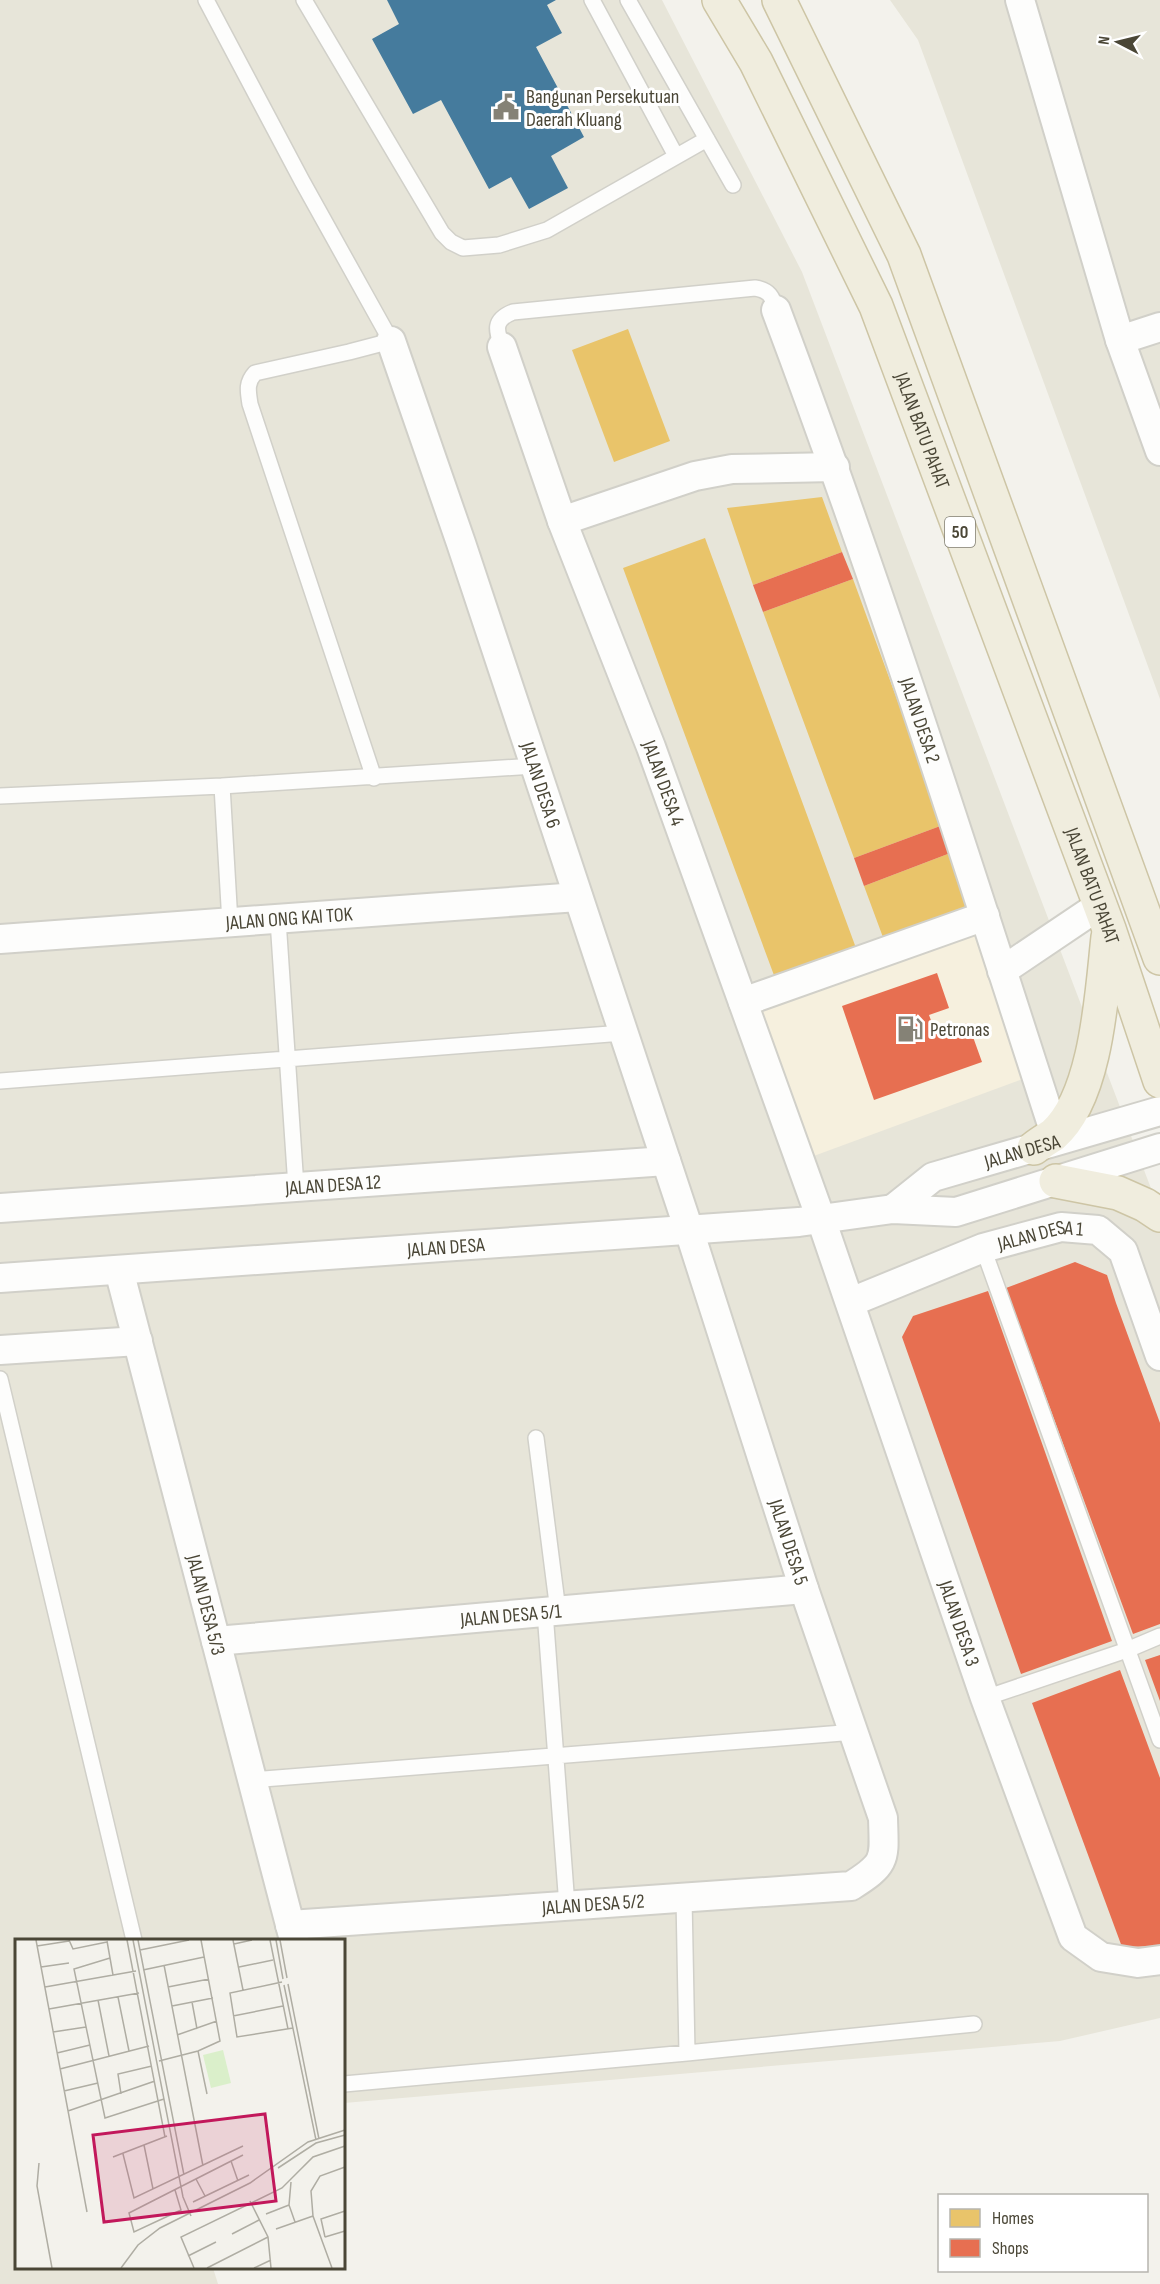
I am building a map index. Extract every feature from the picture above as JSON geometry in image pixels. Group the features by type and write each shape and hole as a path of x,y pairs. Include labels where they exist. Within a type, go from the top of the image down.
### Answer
{"highway":[{"name":"JALAN BATU PAHAT","path":"719,0 756,62 876,306 1104,917 1160,1081"},
{"name":"JALAN BATU PAHAT","path":"779,0 904,255 1160,958"},
{"path":"1044,1141 1069,1115 1084,1083 1093,1053 1104,917"},
{"path":"1056,1180 1118,1193 1145,1205 1160,1215"}],"street":[{"path":"1020,0 1120,340 1160,451"},
{"name":"JALAN DESA 2","path":"776,310 835,467 985,916 1002,971 1044,1141"},
{"path":"1120,340 1160,327"},
{"name":"JALAN DESA 6","path":"391,340 689,1230"},
{"name":"JALAN DESA 4","path":"502,347 562,521 651,747 743,1002 810,1220"},
{"path":"562,521 695,476 732,469 835,467"},
{"name":"JALAN ONG KAI TOK","path":"0,939 578,897"},
{"path":"743,1002 985,916"},
{"path":"1002,971 1104,917"},
{"name":"JALAN DESA","path":"892,1209 933,1177 1044,1141 1160,1111"},
{"name":"JALAN DESA","path":"0,1278 719,1228 810,1220 892,1209 956,1212 1160,1148"},
{"name":"JALAN DESA 12","path":"0,1208 666,1161"},
{"name":"JALAN DESA 3","path":"810,1220 850,1302 985,1698 1073,1937 1101,1957 1138,1963 1160,1960"},
{"name":"JALAN DESA 1","path":"850,1302 983,1248 1061,1227 1098,1230 1123,1251 1160,1356"},
{"name":"JALAN DESA 5","path":"689,1230 804,1589 883,1818 884,1854"},
{"name":"JALAN DESA 5/3","path":"119,1270 292,1933"},
{"path":"0,1350 138,1341"},
{"name":"JALAN DESA 5/1","path":"216,1641 804,1589"},
{"name":"JALAN DESA 5/2","path":"292,1933 567,1906 851,1886 874,1872 884,1854"}],"lane":[{"path":"206,0 302,181 391,340 255,373 249,380 248,392 250,404 374,777"},
{"path":"304,0 442,233 451,243 463,248 499,245 547,230 707,139"},
{"path":"592,0 676,156"},
{"path":"628,0 733,185"},
{"path":"502,347 497,325 503,316 513,312 755,288 769,293 776,310"},
{"path":"0,796 222,786 534,766"},
{"path":"222,786 230,923"},
{"path":"278,920 296,1187"},
{"path":"0,1081 623,1033"},
{"path":"983,1248 1160,1740"},
{"path":"0,1379 134,1939"},
{"path":"536,1438 552,1611 556,1755 567,1906"},
{"path":"985,1698 1127,1650 1160,1636"},
{"path":"252,1780 855,1732"},
{"path":"684,1898 687,2053"},
{"path":"345,2084 974,2024"}],"shaded area":[{"path":"0,0 662,0 802,272 1160,1212 1160,2018 1060,2041 345,2103 345,1939 15,1939 15,2269 213,2269 218,2284 0,2284"},
{"path":"890,0 1160,0 1160,699 918,40"},
{"path":"979,930 1028,1077 811,1157 757,1010"}],"building: Homes":[{"path":"628,329 670,441 614,462 572,350"},
{"path":"822,497 842,552 753,585 727,508"},
{"path":"705,538 856,948 775,978 623,568"},
{"path":"853,579 943,825 854,858 763,612"},
{"path":"953,852 973,907 884,940 864,886"}],"building: Shops":[{"path":"842,552 853,579 763,612 753,585"},
{"path":"943,825 953,852 864,886 854,858"},
{"path":"937,973 949,1008 929,1015 936,1034 968,1023 982,1062 874,1100 842,1006"},
{"path":"1075,1262 1107,1275 1160,1423 1160,1624 1133,1634 1006,1288"},
{"path":"988,1291 1112,1641 1021,1674 902,1337 913,1316"},
{"path":"1160,1655 1160,1701 1145,1660"},
{"path":"1120,1670 1160,1778 1160,1946 1122,1947 1032,1703"}],"building: Public":[{"name":"Bangunan Persekutuan Daerah Kluang","path":"387,0 556,0 547,5 562,33 536,47 584,137 551,156 568,188 529,209 511,177 489,189 441,100 413,114 372,39 399,24"}],"place":[{"name":"Bangunan Persekutuan Daerah Kluang","path":"506,107"},
{"name":"Petronas","path":"910,1029"}]}
